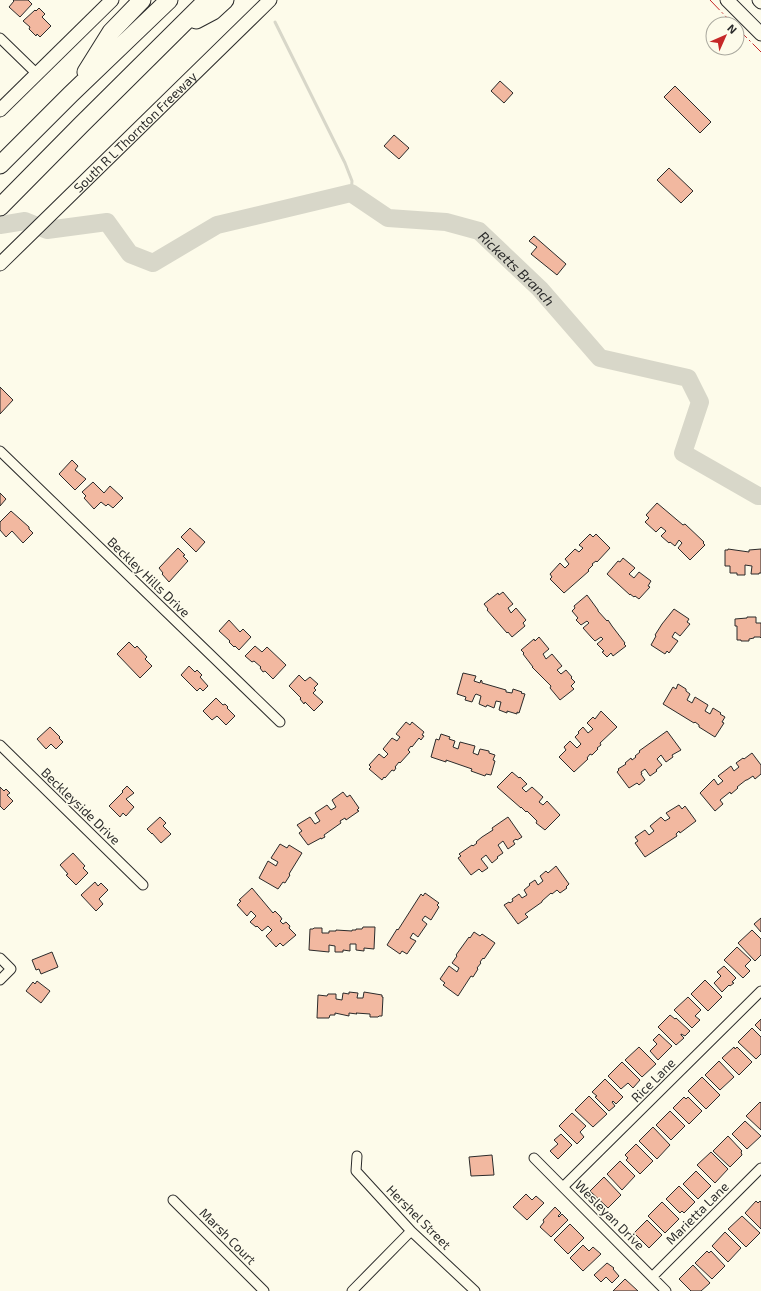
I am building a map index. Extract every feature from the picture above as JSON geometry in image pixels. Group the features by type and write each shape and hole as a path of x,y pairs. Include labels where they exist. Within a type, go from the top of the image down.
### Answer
{"highway":[{"path":"71,94 111,32 142,0"},
{"path":"0,165 71,94 169,0"},
{"path":"4,203 207,0"},
{"path":"175,31 213,11 225,0"}],"main road":[{"path":"0,110 112,0"},
{"name":"South R L Thornton Freeway","path":"4,261 270,0"},
{"path":"727,0 761,34"}],"street":[{"path":"0,38 37,74"},
{"name":"Beckley Hills Drive","path":"0,451 280,722"},
{"name":"Beckleyside Drive","path":"0,745 144,885"},
{"path":"0,958 11,969 0,980"},
{"name":"Rice Lane","path":"563,1187 761,991"},
{"name":"Hershel Street","path":"357,1156 356,1171 411,1231 475,1291"},
{"name":"Wesleyan Drive","path":"534,1158 666,1291"},
{"name":"Marietta Lane","path":"652,1277 761,1168"},
{"name":"Marsh Court","path":"173,1200 264,1291"},
{"path":"352,1291 411,1231"}],"building":[{"path":"13,0 28,0 32,4 20,17 9,7 14,1"},
{"path":"39,8 45,14 42,17 51,26 40,37 37,34 36,36 29,29 30,27 23,21"},
{"path":"500,81 513,93 504,103 491,91"},
{"path":"675,86 711,122 700,133 664,97"},
{"path":"394,135 409,148 399,159 384,146"},
{"path":"669,168 693,191 681,203 657,180"},
{"path":"534,236 566,264 557,275 531,254 537,247 529,241"},
{"path":"0,387 13,400 0,414"},
{"path":"72,460 78,466 75,470 86,479 75,490 59,474"},
{"path":"93,482 104,493 110,486 123,498 113,508 108,504 106,506 101,502 94,509 84,498 86,496 82,492"},
{"path":"0,493 6,499 0,506"},
{"path":"657,503 683,525 685,524 704,542 703,543 705,545 690,560 678,548 682,543 679,540 675,546 670,542 669,543 661,536 666,531 661,527 656,532 645,522 649,518 646,515"},
{"path":"11,511 29,527 33,533 23,543 12,531 6,537 0,530 0,522"},
{"path":"190,528 205,542 196,552 181,537"},
{"path":"590,534 593,537 596,534 610,548 597,562 596,561 592,564 593,565 588,570 589,571 564,593 550,579 552,577 550,574 560,563 565,568 569,564 565,559 575,549 579,552 583,548 579,545"},
{"path":"178,548 185,555 183,556 188,561 169,582 159,568"},
{"path":"728,549 749,552 749,550 761,549 761,573 751,574 752,566 745,565 745,575 730,573 730,566 725,566 725,550"},
{"path":"623,558 635,568 629,574 634,578 639,572 651,581 648,586 650,587 639,599 630,595 607,574 618,561 620,562"},
{"path":"503,592 513,604 508,608 511,613 516,608 526,620 523,623 525,626 512,637 487,610 488,609 484,604 498,593 499,595"},
{"path":"587,595 598,611 607,621 608,620 625,643 624,644 626,646 613,656 611,653 607,657 602,652 604,651 597,644 603,639 601,637 595,641 583,628 589,623 587,621 581,625 576,620 578,618 572,611 575,608 574,606"},
{"path":"674,609 689,619 687,622 690,624 680,636 675,632 672,637 678,641 669,653 667,651 665,654 651,645 662,624"},
{"path":"756,617 756,623 761,623 761,638 754,637 749,639 749,641 737,640 737,626 735,626 735,619"},
{"path":"229,620 240,632 243,629 251,637 239,650 235,646 234,647 219,631"},
{"path":"539,637 549,649 543,654 546,659 552,654 562,666 557,670 561,674 566,670 575,682 571,686 574,689 560,700 550,688 551,686 532,667 521,650 534,639 535,641"},
{"path":"129,642 135,648 137,646 147,657 145,659 152,666 140,678 117,654"},
{"path":"255,646 262,652 267,647 286,665 273,679 265,671 263,672 260,668 261,667 254,661 252,662 245,656"},
{"path":"189,666 195,672 197,670 202,675 200,677 208,686 203,691 200,688 197,691 181,675"},
{"path":"463,673 476,676 474,681 480,683 481,680 482,683 506,690 506,692 512,693 513,689 525,694 519,713 517,712 517,714 507,711 507,713 499,710 501,702 496,701 494,708 479,704 481,696 476,694 472,702 465,700 466,697 457,694"},
{"path":"299,675 305,681 310,677 318,684 314,688 316,690 313,693 323,702 314,711 305,702 304,704 300,699 301,698 289,686"},
{"path":"678,684 686,689 686,691 690,694 687,700 692,703 695,697 708,705 705,711 710,714 713,708 725,717 722,722 724,723 715,737 699,727 699,725 695,722 694,723 663,704 673,687 676,689"},
{"path":"216,698 223,705 225,704 235,716 226,725 217,716 212,720 203,711"},
{"path":"601,711 617,727 600,743 601,745 597,748 598,749 592,755 590,754 587,758 588,759 574,772 559,757 566,750 564,747 570,741 577,748 581,744 575,737 579,733 578,732 583,727 588,733 593,729 587,723 593,717 595,719"},
{"path":"406,722 410,725 412,722 424,732 422,735 424,736 421,740 419,738 412,747 411,746 408,750 410,752 400,763 399,762 394,771 392,770 382,780 369,769 371,767 369,765 379,754 384,758 388,754 383,749 392,738 397,741 400,737 396,734"},
{"path":"50,727 63,742 56,749 51,744 46,749 37,739"},
{"path":"667,731 681,750 672,755 673,757 666,762 661,755 657,759 662,765 656,770 657,771 650,776 645,769 641,772 641,774 645,780 639,785 637,783 629,788 617,772 619,770 618,769 626,764 625,763 631,758 632,760 636,757 635,756 640,752 639,751"},
{"path":"441,734 450,737 449,739 455,741 453,747 458,749 460,742 475,746 473,753 478,755 480,749 489,751 489,753 495,755 491,775 486,774 485,776 471,771 472,769 446,760 446,762 431,757 436,739 439,740"},
{"path":"752,753 761,765 761,774 755,779 753,776 746,780 731,794 730,792 720,800 723,804 715,811 700,793 714,779 718,785 723,781 718,776 731,766 734,771 739,767 736,763"},
{"path":"512,772 527,784 522,788 526,792 532,787 543,797 539,802 543,805 547,801 560,815 545,830 536,823 537,821 527,811 526,812 521,808 497,787"},
{"path":"127,786 134,793 126,799 134,807 126,816 123,813 120,817 109,806"},
{"path":"0,787 4,791 6,789 10,793 7,795 13,801 4,810 0,806"},
{"path":"343,792 347,797 350,795 359,808 357,810 359,811 346,820 345,818 340,821 341,823 324,835 325,837 308,845 299,833 302,831 297,825 310,817 315,824 320,821 315,813 327,805 331,810 336,807 332,800"},
{"path":"679,805 682,809 685,806 696,821 680,833 679,831 676,834 677,836 645,857 635,843 638,841 635,837 645,830 649,835 654,831 650,826 661,817 665,821 670,818 666,813"},
{"path":"160,817 166,823 163,826 171,834 161,843 147,829"},
{"path":"508,817 522,837 513,841 515,844 508,849 503,841 498,845 503,853 492,863 486,855 481,859 488,868 482,872 479,869 471,875 458,858 461,856 459,854 477,843 476,842 482,837 493,830 492,828"},
{"path":"280,844 287,848 289,845 302,853 285,883 283,882 278,889 259,878 268,861 276,866 278,862 271,858"},
{"path":"73,853 85,866 83,868 88,873 76,885 66,875 68,874 60,865"},
{"path":"556,866 569,884 566,887 567,888 560,893 557,890 552,894 551,893 542,902 525,914 528,917 518,924 504,905 513,901 512,899 519,894 522,898 527,895 524,890 530,885 529,884 535,880 538,885 543,881 540,876 546,871 548,873"},
{"path":"95,882 98,886 101,883 108,890 99,899 103,904 96,911 81,895"},
{"path":"252,888 273,913 275,911 280,916 282,919 280,921 283,924 286,922 290,926 289,928 296,935 283,946 280,943 276,947 266,936 272,930 268,926 262,931 257,926 256,927 250,922 256,916 251,911 247,916 237,905 241,901 239,900"},
{"path":"425,893 439,903 437,905 439,907 431,920 425,916 422,920 427,924 418,937 413,933 410,938 416,941 407,954 402,951 400,954 387,945 421,894 423,896"},
{"path":"761,918 761,932 754,924"},
{"path":"363,927 375,927 374,949 364,948 364,951 356,950 356,944 350,944 350,951 343,950 343,952 335,952 335,946 329,945 329,952 309,950 310,929 322,928 322,933 329,933 329,931 336,930 352,931 362,929"},
{"path":"752,930 761,939 761,955 755,961 738,943"},
{"path":"474,932 480,936 482,934 495,943 484,959 483,958 480,962 481,963 473,977 471,976 458,996 443,985 445,983 440,979 449,966 457,972 459,968 452,963 457,956 456,955"},
{"path":"737,947 751,960 745,966 750,971 743,978 724,960"},
{"path":"52,952 58,967 41,974 39,969 36,970 32,960"},
{"path":"724,966 736,978 732,982 734,983 730,986 729,985 722,992 714,983 721,976 717,972"},
{"path":"705,980 722,997 708,1011 691,994"},
{"path":"37,981 50,991 41,1003 26,991 33,982 35,984"},
{"path":"349,992 358,993 357,998 363,998 364,992 382,995 382,1016 370,1017 370,1014 349,1013 349,1016 335,1013 335,1015 330,1015 329,1018 317,1018 318,995 327,996 328,994 336,994 336,999 342,1000 343,993 349,994"},
{"path":"688,997 701,1010 695,1016 700,1020 692,1028 674,1010"},
{"path":"670,1015 675,1019 676,1018 690,1031 685,1036 681,1034 684,1038 676,1045 658,1027"},
{"path":"761,1019 761,1031 755,1025"},
{"path":"752,1028 761,1037 761,1054 756,1059 738,1042"},
{"path":"659,1034 672,1046 658,1060 650,1051 657,1044 653,1040"},
{"path":"639,1047 656,1064 642,1077 625,1060"},
{"path":"734,1047 735,1049 737,1047 752,1062 739,1075 722,1058"},
{"path":"719,1061 734,1077 720,1090 705,1075"},
{"path":"622,1062 640,1080 633,1088 628,1083 621,1089 608,1076"},
{"path":"702,1077 720,1095 706,1109 688,1091"},
{"path":"605,1079 623,1097 616,1104 613,1101 612,1102 615,1106 609,1111 592,1092"},
{"path":"589,1096 607,1114 593,1127 575,1110"},
{"path":"684,1097 686,1099 688,1097 702,1111 689,1124 673,1108"},
{"path":"760,1102 761,1103 761,1130 746,1116"},
{"path":"670,1111 685,1126 671,1140 656,1125"},
{"path":"572,1113 586,1126 580,1132 584,1137 577,1144 559,1126"},
{"path":"745,1121 761,1136 747,1149 732,1134"},
{"path":"653,1127 670,1145 657,1159 639,1141"},
{"path":"561,1134 572,1145 558,1159 550,1151 558,1144 554,1140"},
{"path":"728,1136 742,1151 742,1155 730,1167 713,1151"},
{"path":"636,1144 653,1161 640,1174 626,1160 628,1158 625,1155"},
{"path":"711,1152 728,1169 715,1183 697,1165"},
{"path":"492,1155 494,1175 471,1176 469,1157"},
{"path":"620,1161 635,1176 622,1190 607,1174"},
{"path":"696,1171 711,1186 698,1199 683,1184"},
{"path":"604,1177 621,1195 608,1208 590,1191"},
{"path":"679,1186 695,1202 684,1213 682,1211 680,1213 666,1199"},
{"path":"526,1194 532,1200 536,1196 544,1203 527,1220 513,1207"},
{"path":"756,1201 758,1203 760,1201 761,1202 761,1229 745,1213"},
{"path":"662,1202 679,1219 665,1233 648,1216"},
{"path":"555,1207 561,1213 558,1216 559,1217 562,1214 568,1220 551,1237 540,1227 544,1222 543,1220"},
{"path":"742,1216 760,1233 746,1247 728,1229"},
{"path":"647,1220 662,1235 649,1248 634,1233"},
{"path":"570,1224 584,1238 568,1254 554,1240"},
{"path":"725,1232 741,1248 728,1262 712,1246"},
{"path":"583,1245 589,1251 593,1247 601,1254 583,1271 570,1258"},
{"path":"707,1251 709,1253 711,1251 725,1266 712,1279 695,1263"},
{"path":"607,1263 614,1268 613,1269 619,1276 612,1283 606,1277 601,1282 594,1275"},
{"path":"693,1265 710,1283 701,1291 691,1291 679,1279"},
{"path":"625,1279 638,1291 613,1291"}],"waterway":[{"path":"275,22 345,163 352,181 351,193"},
{"name":"Ricketts Branch","path":"0,225 25,221 47,230 107,222 130,254 153,263 217,225 351,193 388,218 446,222 479,231 540,289 600,358 688,378 700,402 683,453 758,496 761,496"}],"power":[{"path":"710,0 725,16"},
{"path":"745,36 761,52"}]}
